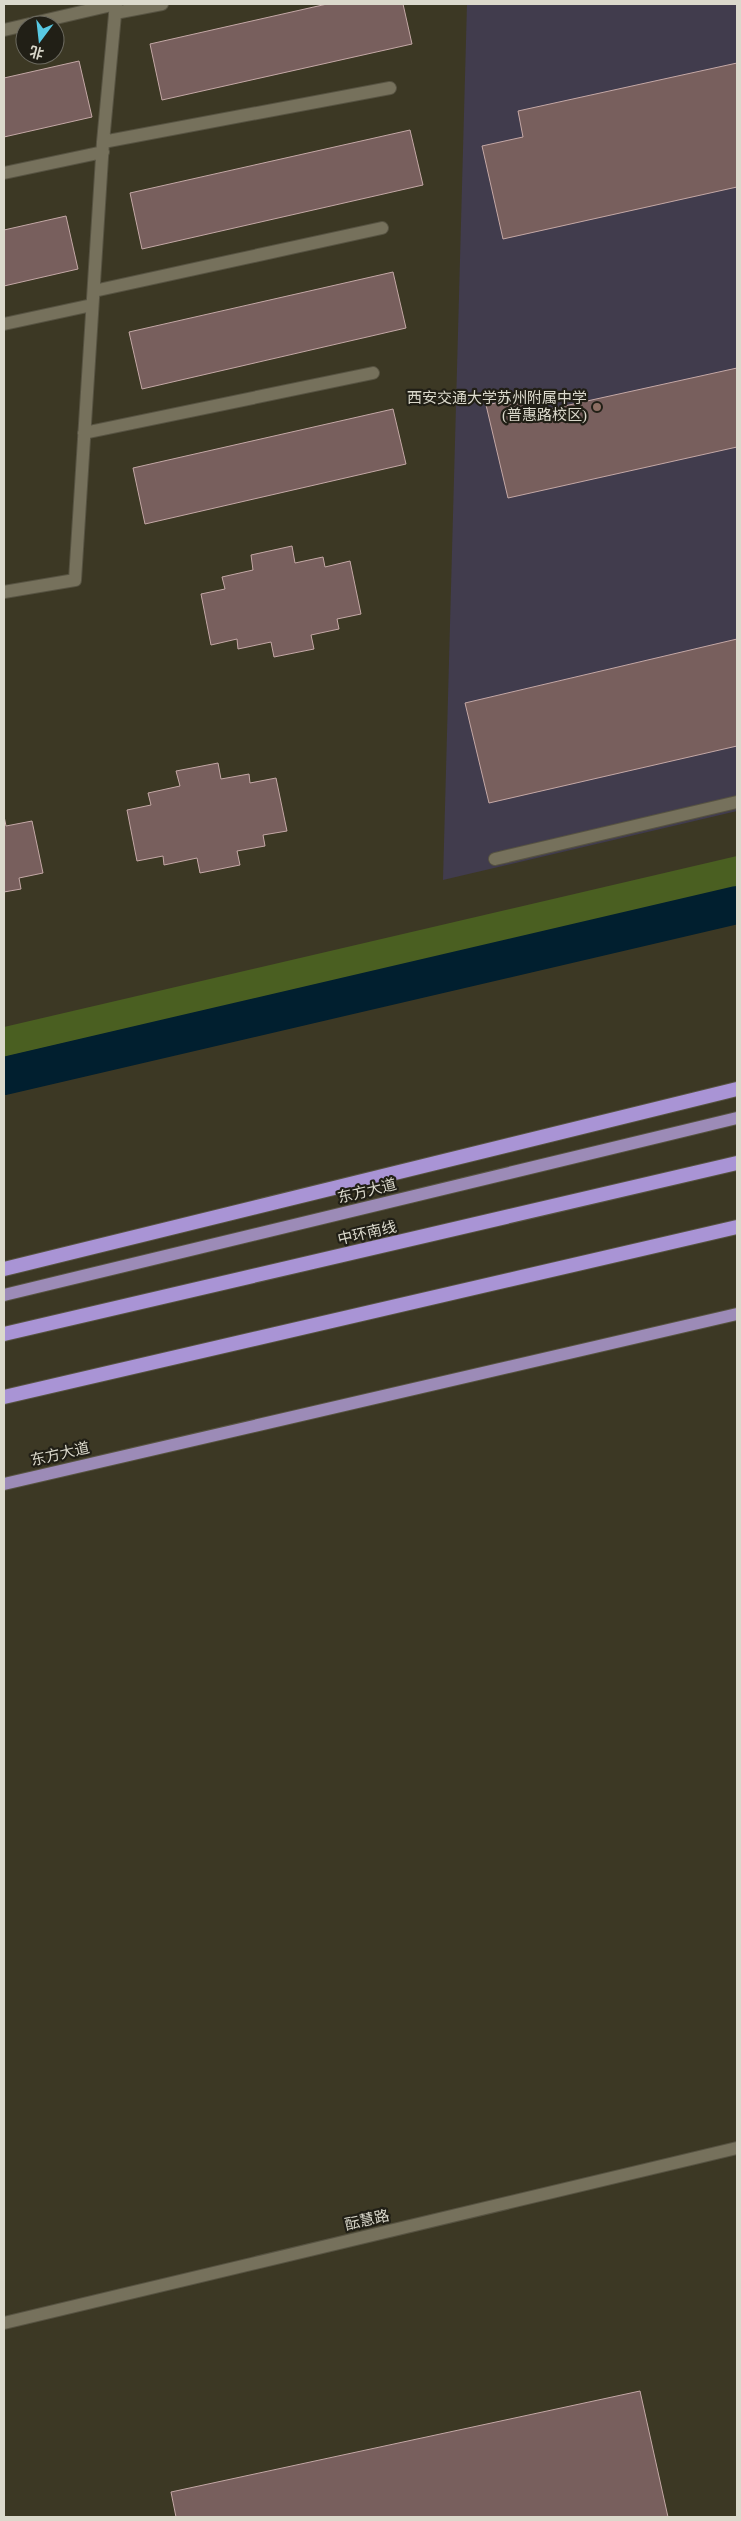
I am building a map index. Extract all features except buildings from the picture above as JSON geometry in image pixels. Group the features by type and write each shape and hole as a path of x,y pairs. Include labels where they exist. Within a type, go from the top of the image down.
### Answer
{"highway":[{"path":"4,1269 737,1089"},
{"name":"中环南线","path":"4,1334 737,1163"},
{"path":"4,1397 737,1227"}],"main road":[{"name":"东方大道","path":"4,1295 737,1118"},
{"name":"东方大道","path":"4,1484 737,1314"}],"street":[{"path":"4,30 116,7 162,4"},
{"path":"4,592 75,580 103,147 116,7"},
{"path":"4,173 103,147 390,88"},
{"path":"94,291 382,228"},
{"path":"4,324 92,304"},
{"path":"84,433 373,374"},
{"path":"495,859 737,802"},
{"name":"酝慧路","path":"4,2323 737,2148"}],"shaded area":[{"name":"西安交通大学苏州附属中学 (普惠路校区)","path":"467,4 737,4 737,811 443,880"}],"green space":[{"path":"737,856 737,888 4,1057 4,1027"}],"waterway":[{"path":"4,1076 737,905"}],"place":[{"name":"西安交通大学苏州附属中学 (普惠路校区)","path":"597,407"}]}
